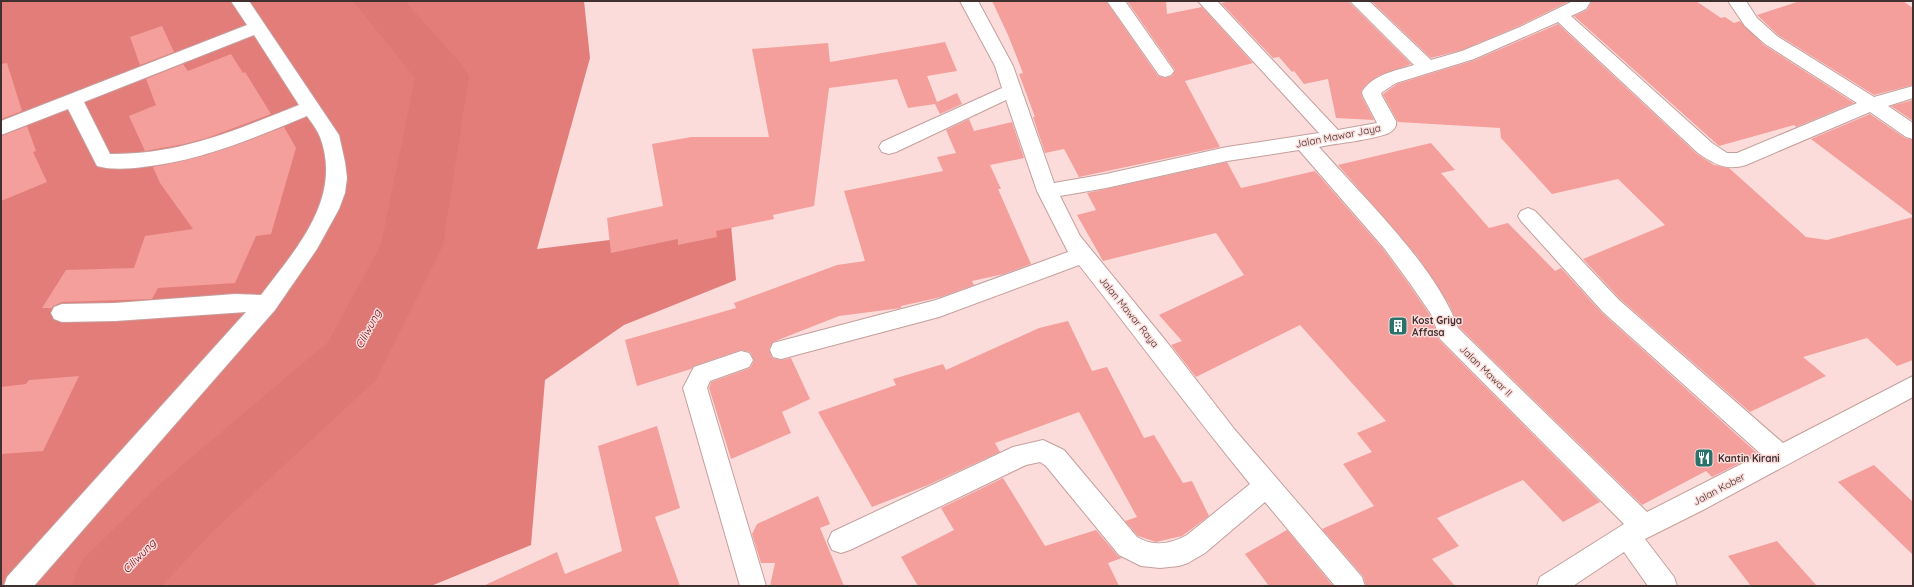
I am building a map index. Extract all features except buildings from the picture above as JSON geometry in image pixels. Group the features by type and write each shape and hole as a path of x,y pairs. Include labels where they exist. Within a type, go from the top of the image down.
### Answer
{"street":[{"path":"17,586 267,304 312,240 326,212 337,179 336,158 329,136 311,107 256,28 240,1"},
{"name":"Jalan Mawar Raya","path":"969,1 999,56 1013,90 1047,191 1072,240 1082,255 1158,348 1226,437 1352,586"},
{"path":"1116,1 1165,71"},
{"path":"1207,1 1334,137"},
{"path":"1359,1 1427,67"},
{"name":"Jalan Mawar Jaya","path":"1047,191 1106,181 1227,154 1304,143 1383,128 1387,125 1387,121 1373,99 1371,92 1377,85 1389,79 1468,55 1561,16 1580,5 1582,1"},
{"path":"1737,1 1751,22 1771,40 1872,104 1913,132"},
{"path":"1561,16 1705,148 1723,160 1739,160 1872,104 1913,92"},
{"path":"1,128 256,28"},
{"path":"889,147 1013,90"},
{"path":"73,99 104,161 127,163 153,160 206,149 311,107"},
{"name":"Jalan Mawar II","path":"1304,143 1392,242 1441,312 1448,333 1635,530 1664,586"},
{"path":"1528,216 1611,306 1781,456"},
{"path":"781,350 939,308 1082,255"},
{"path":"62,313 115,312 235,304 267,304"},
{"path":"741,360 702,374 698,378 695,388 753,586"},
{"name":"Jalan Kober","path":"1550,586 1635,530 1694,502 1913,386"},
{"path":"841,541 1022,455 1043,451 1055,458 1128,546 1141,554 1160,556 1180,554 1196,544 1267,485"}],"shaded area":[{"path":"1,1 584,1 590,58 537,249 731,225 736,280 624,325 545,380 531,545 431,586 1,586"}],"waterway":[{"name":"Ciliwung","path":"110,586 186,508 352,361 412,245 442,76 378,1"}],"place":[{"name":"Kost Griya Affasa","path":"1398,326"},
{"name":"Kantin Kirani","path":"1704,458"}]}
